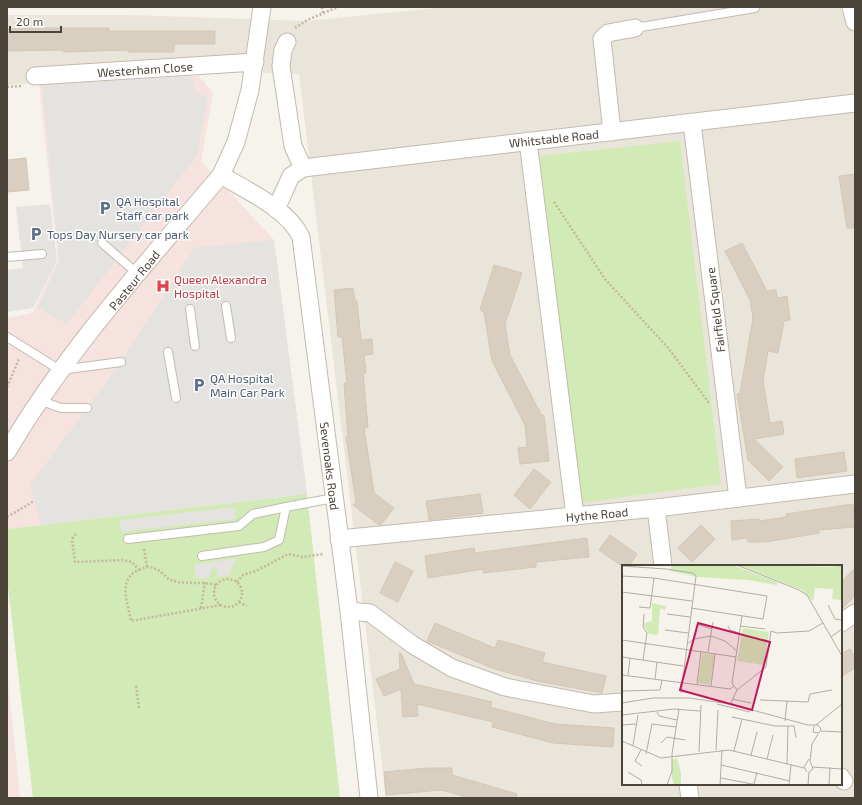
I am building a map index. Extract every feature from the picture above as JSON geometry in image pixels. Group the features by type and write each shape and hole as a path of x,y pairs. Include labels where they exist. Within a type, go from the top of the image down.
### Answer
{"street":[{"name":"Pasteur Road","path":"7,452 13,432 39,400 60,370 221,175 236,142 255,62 262,7"},
{"path":"851,7 855,22"},
{"path":"612,132 602,38 608,33 634,28"},
{"path":"276,209 291,176 303,168 293,146 281,66 283,50 290,36"},
{"name":"Westerham Close","path":"35,76 255,62"},
{"name":"Whitstable Road","path":"303,168 855,103"},
{"name":"Fairfield Square","path":"692,123 738,498"},
{"path":"528,141 575,516"},
{"name":"Sevenoaks Road","path":"221,175 276,209 296,226 301,237 349,610 370,798"},
{"name":"Hythe Road","path":"339,539 656,508 855,484"},
{"path":"656,508 663,565"},
{"path":"349,610 370,613 413,645 452,668 505,687 594,704 622,702"},
{"path":"842,622 855,613"},
{"path":"688,785 690,798"}],"lane":[{"path":"634,28 755,8"},
{"path":"102,243 138,274"},
{"path":"7,257 42,254"},
{"path":"226,306 231,338"},
{"path":"190,309 195,346"},
{"path":"7,336 60,370 121,362"},
{"path":"168,352 176,398"},
{"path":"39,400 61,408 87,408"},
{"path":"128,539 239,526 253,514 334,498"},
{"path":"202,556 264,547 279,540 286,507"}],"path":[{"path":"322,7 323,13"},
{"path":"290,36 307,20 338,7"},
{"path":"551,198 605,278 669,349 711,405"},
{"path":"7,387 25,348"},
{"path":"7,517 34,500"},
{"path":"76,534 72,539 75,562 122,560 132,562 139,570"},
{"path":"143,545 146,566"},
{"path":"237,582 243,575 256,571 288,554 303,557 323,554"},
{"path":"146,566 157,569 170,580 216,584 226,579 237,582 241,590 239,602 232,606 221,605 131,621 125,589 127,578 146,566"},
{"path":"201,608 205,582"},
{"path":"216,584 214,596 221,605"},
{"path":"239,602 247,606"},
{"path":"136,686 139,708"}],"shaded area":[{"path":"446,7 855,7 855,798 386,798 299,74 193,71 7,85 7,15 129,15 307,21"},
{"name":"QA Hospital Staff car park","path":"193,76 195,92 208,97 197,155 67,324 38,308 59,260 42,85"},
{"name":"Queen Alexandra Hospital","path":"199,76 213,93 201,161 274,240 307,494 7,529 7,318 32,313 58,260 39,84"},
{"name":"Tops Day Nursery car park","path":"50,204 57,261 33,308 7,312 7,270 23,268 16,207"},
{"name":"QA Hospital Main Car Park","path":"274,240 307,494 41,525 30,485 121,362 194,248"},
{"path":"235,507 236,519 121,532 120,520"},
{"path":"237,558 231,568 230,575 219,577 216,567 213,567 208,579 196,578 194,565"},
{"path":"7,669 20,798 7,798"}],"green space":[{"path":"680,141 721,484 579,503 540,156"},
{"path":"307,494 340,798 33,798 7,579 7,529"}],"building":[{"path":"109,28 109,31 215,31 215,44 174,44 174,52 128,52 128,50 64,52 63,50 7,51 7,29"},
{"path":"26,158 29,190 7,192 7,160"},
{"path":"855,174 855,228 847,228 839,176"},
{"path":"742,243 767,291 776,290 777,298 787,296 790,320 784,321 778,353 768,351 763,380 770,423 782,421 784,434 754,439 783,467 769,481 748,460 737,394 740,393 753,318 750,300 725,251"},
{"path":"494,265 522,273 505,324 510,355 542,416 544,415 549,461 520,464 518,448 527,447 525,425 492,361 484,312 480,310"},
{"path":"353,288 355,301 357,301 361,340 372,339 373,354 364,355 366,373 363,373 368,427 364,428 374,493 394,508 381,525 353,505 356,502 346,437 348,437 344,383 347,383 342,337 338,337 334,290"},
{"path":"844,452 847,471 797,478 795,459"},
{"path":"534,469 551,482 530,509 514,495"},
{"path":"480,494 483,513 429,520 426,501"},
{"path":"853,504 855,527 819,530 819,533 766,542 748,542 747,538 732,540 731,521 759,519 760,521 786,517 786,514"},
{"path":"701,525 715,539 692,562 678,548"},
{"path":"610,535 637,554 630,565 622,565 622,566 599,550"},
{"path":"587,538 589,557 536,562 536,567 483,573 483,569 428,578 425,556 474,548 475,553"},
{"path":"395,562 413,571 398,602 380,593"},
{"path":"855,568 855,596 842,609 842,581"},
{"path":"435,623 495,648 498,640 545,653 542,662 606,676 602,693 537,681 492,668 427,641"},
{"path":"850,649 855,657 855,668 842,676 842,653"},
{"path":"399,653 401,653 414,684 492,702 490,707 555,724 614,728 613,747 553,743 492,727 493,722 417,704 418,716 403,717 401,689 384,696 376,679 400,669"},
{"path":"427,768 452,768 452,775 517,794 516,798 469,798 442,790 386,795 384,772"}],"place":[{"name":"QA Hospital Staff car park","path":"105,208"},
{"name":"Tops Day Nursery car park","path":"36,234"},
{"name":"Queen Alexandra Hospital","path":"163,286"},
{"name":"QA Hospital Main Car Park","path":"199,385"}]}
